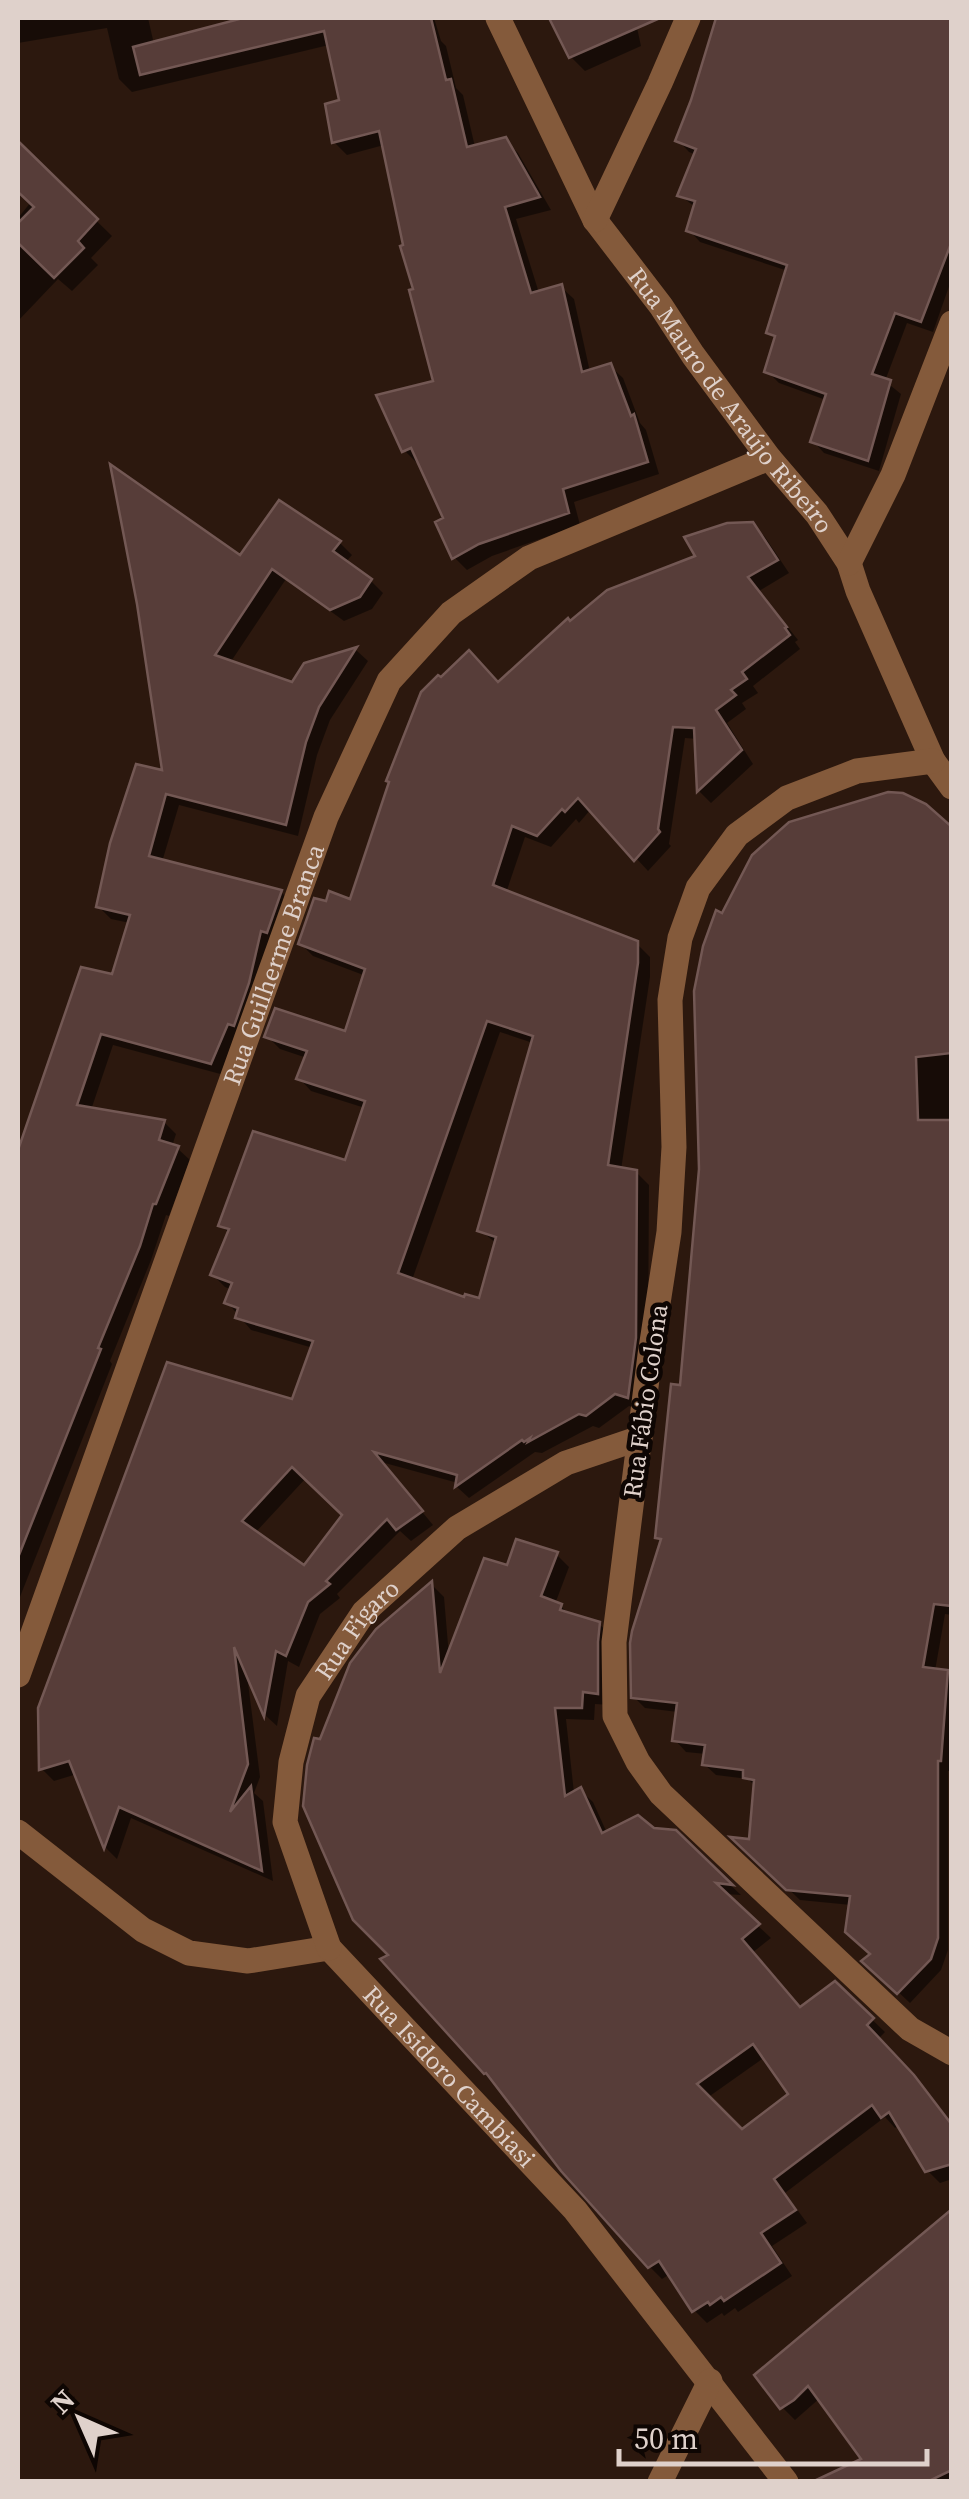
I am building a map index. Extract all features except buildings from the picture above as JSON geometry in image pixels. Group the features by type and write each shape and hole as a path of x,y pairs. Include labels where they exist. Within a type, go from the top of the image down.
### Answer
{"street":[{"name":"Rua Mauro de Araújo Ribeiro","path":"498,18 595,220 769,458 817,514 849,563 933,762 952,787"},
{"path":"595,220 688,18"},
{"path":"849,563 893,475 952,323"},
{"name":"Rua Guilherme Branca","path":"18,1676 326,816 389,681 452,614 529,558 769,458"},
{"name":"Rua Fábio Colona","path":"933,762 856,771 787,798 738,836 698,888 680,938 670,1000 674,1147 669,1232 614,1642 615,1716 638,1762 661,1794 910,2028 952,2053"},
{"name":"Rua Figaro","path":"330,1948 286,1822 291,1762 308,1696 364,1612 457,1528 566,1463 640,1438"},
{"path":"18,1832 143,1930 189,1953 248,1961 330,1948"},
{"name":"Rua Isidoro Cambiasi","path":"330,1948 575,2210 786,2482"},
{"path":"660,2482 710,2381"}]}
